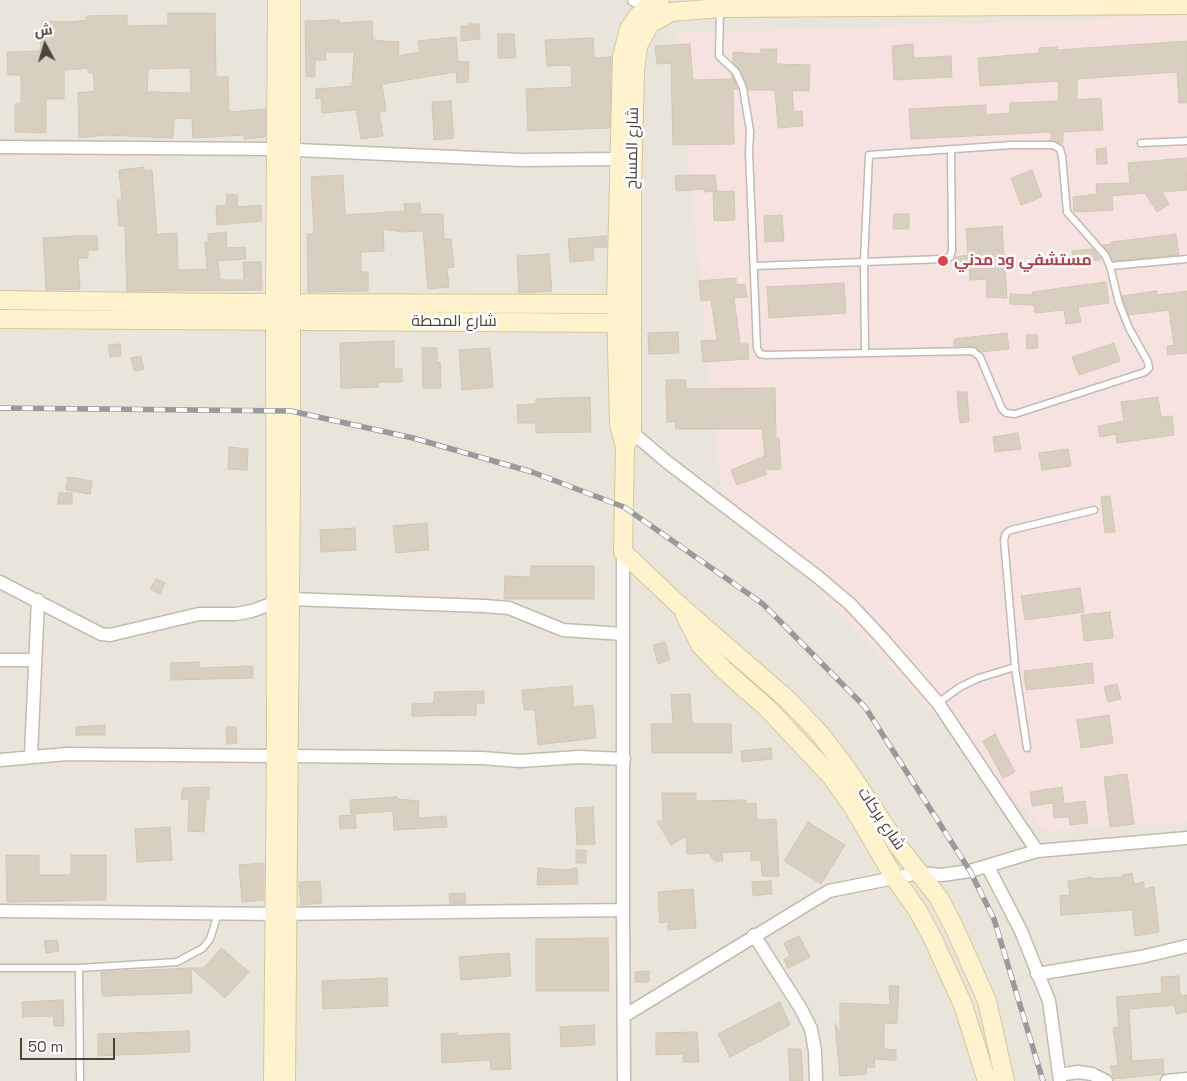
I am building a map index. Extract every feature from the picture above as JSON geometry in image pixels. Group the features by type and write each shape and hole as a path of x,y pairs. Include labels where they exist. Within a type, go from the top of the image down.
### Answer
{"main road":[{"path":"277,0 284,149"},
{"path":"286,1081 281,914 283,303 284,149 292,0"},
{"path":"657,7 688,9 731,5 906,3 1187,5"},
{"name":"شارع المساح","path":"624,304 619,159 622,56 629,29 638,16 657,7"},
{"name":"شارع المساح","path":"624,304 636,58 643,35 657,7"},
{"name":"شارع المحطة","path":"0,300 624,304"},
{"path":"623,552 625,434 624,304"},
{"name":"شارع المحطة","path":"0,319 624,323"},
{"name":"شارع بركات","path":"623,552 680,606 787,699 821,735 919,873 939,898 987,1001 1005,1081"},
{"name":"شارع بركات","path":"680,606 701,646 724,670 767,708 831,776 853,807 894,877 918,911 963,1005 987,1081"},
{"path":"273,1081 281,914"}],"street":[{"path":"634,0 657,7"},
{"path":"0,147 284,149 521,160 619,159"},
{"path":"625,434 728,507 850,604 938,703 1037,851"},
{"path":"623,552 624,1081"},
{"path":"0,582 101,634 110,635 199,614 236,614 283,601 509,608 563,630 623,634"},
{"path":"31,755 38,600"},
{"path":"0,660 35,660"},
{"path":"0,760 31,755 96,753 482,758 520,761 579,757 624,759"},
{"path":"624,1016 829,891 919,873 942,875 988,867 1037,851 1187,838"},
{"path":"988,867 1022,931 1051,1010 1060,1078 1078,1072 1092,1074 1106,1081"},
{"path":"0,911 281,914 623,910"},
{"path":"754,935 801,1009 811,1030 816,1051 816,1081"},
{"path":"1037,974 1141,957 1187,946"},
{"path":"1167,1081 1187,1079"}],"lane":[{"path":"731,5 719,56 736,72 743,88 750,132 749,152 757,348 760,354 865,353 974,351 980,357 1002,409 1006,413 1015,414 1145,372 1149,368 1148,362 1129,328 1119,303 1110,266 1098,244 1067,212 1060,149 1053,146 1028,145 868,155 864,261 865,353"},
{"path":"1141,143 1187,141"},
{"path":"755,266 943,259 950,256 952,251 951,149"},
{"path":"1110,266 1187,259"},
{"path":"1027,748 1015,666 1004,540 1010,530 1094,510"},
{"path":"938,703 960,687 979,678 1015,666"},
{"path":"0,968 79,968 177,962 203,948 210,939 218,914"},
{"path":"79,968 80,1081"}],"shaded area":[{"path":"0,0 1187,0 1187,1081 0,1081"},
{"name":"مستشفي ود مدني","path":"1187,15 1187,822 1045,831 721,488 675,34"}],"building":[{"path":"168,13 215,13 216,77 228,77 229,112 266,109 265,137 244,139 244,135 193,138 192,119 174,118 173,138 106,135 79,138 78,93 95,91 93,73 88,73 88,68 64,70 64,99 46,99 46,133 15,132 15,104 21,104 21,75 8,75 7,52 40,51 42,21 69,22 87,20 86,16 127,15 127,26 168,25","holes":["190,68 191,93 147,92 148,69"]},
{"path":"339,20 339,23 372,21 373,40 399,42 398,56 420,52 418,41 456,37 458,61 469,62 468,82 457,83 456,72 382,84 386,111 379,112 383,136 361,139 356,110 322,113 321,98 316,99 316,89 352,86 354,52 325,52 326,60 315,60 315,76 306,77 305,21"},
{"path":"469,24 479,24 480,39 461,41 461,26 469,26"},
{"path":"498,34 514,34 516,58 498,58"},
{"path":"593,38 594,58 611,57 610,128 528,131 526,89 572,87 571,65 547,66 545,40"},
{"path":"1187,41 1187,103 1179,103 1177,72 1077,79 1077,100 1101,98 1103,130 1063,132 1063,143 1051,140 1051,132 911,139 909,109 986,105 986,115 1010,113 1010,103 1058,101 1059,81 980,86 978,58 1039,53 1039,48 1057,47 1057,50"},
{"path":"690,44 693,80 732,79 732,75 738,89 733,89 734,144 673,145 671,63 657,64 655,46"},
{"path":"913,44 914,58 951,56 952,77 894,80 892,46"},
{"path":"761,49 777,49 776,64 810,65 809,91 792,91 794,112 802,111 803,126 778,128 775,90 748,90 740,70 733,62 733,52 761,54"},
{"path":"451,101 454,138 434,140 432,102"},
{"path":"1106,148 1107,164 1097,164 1096,149"},
{"path":"1186,158 1187,190 1162,192 1169,204 1157,212 1145,193 1112,196 1113,210 1074,212 1073,197 1097,194 1096,184 1130,183 1128,163"},
{"path":"144,167 144,171 152,170 157,234 177,233 178,270 207,269 205,242 208,242 208,234 226,232 227,248 245,247 246,259 218,261 220,280 244,280 243,262 261,262 262,290 127,291 125,226 119,226 117,200 122,200 119,170"},
{"path":"1032,170 1042,197 1021,205 1011,178"},
{"path":"343,175 345,215 405,211 404,204 420,203 421,214 443,214 444,239 451,239 454,267 447,268 449,287 428,289 423,231 403,232 383,229 384,251 361,252 361,272 368,272 368,291 308,292 307,234 314,234 311,177"},
{"path":"715,175 717,191 704,192 704,189 676,191 675,176"},
{"path":"734,191 735,220 714,221 713,192"},
{"path":"227,194 238,195 237,207 261,205 262,221 217,225 216,206 226,205"},
{"path":"894,214 909,214 909,229 893,229"},
{"path":"782,215 784,241 765,242 764,216"},
{"path":"1002,226 1007,298 986,297 987,279 970,280 969,265 955,265 955,257 968,255 966,229"},
{"path":"1176,234 1179,255 1113,261 1103,245 1112,244 1111,242"},
{"path":"97,236 98,250 88,250 88,258 78,258 80,289 46,290 43,238"},
{"path":"606,236 607,247 593,248 594,260 570,262 568,239"},
{"path":"1093,249 1101,259 1074,265 1072,251"},
{"path":"549,254 552,291 519,293 517,256"},
{"path":"736,278 736,285 745,284 747,297 734,298 740,344 748,344 749,359 703,362 701,341 717,340 711,300 701,301 699,281"},
{"path":"1106,282 1109,303 1078,307 1081,322 1066,324 1064,310 1035,313 1034,305 1010,304 1010,294 1033,295 1032,292"},
{"path":"844,283 846,313 769,318 767,287"},
{"path":"1156,291 1157,295 1187,291 1187,353 1168,355 1167,346 1174,345 1169,310 1129,315 1122,296"},
{"path":"678,332 679,353 649,354 648,333"},
{"path":"1007,333 1009,349 981,352 974,346 954,346 954,339"},
{"path":"1026,335 1037,335 1038,348 1027,349"},
{"path":"394,341 394,369 402,369 402,382 378,382 379,387 341,388 340,343"},
{"path":"1114,343 1120,361 1079,375 1072,357"},
{"path":"120,344 121,356 110,357 108,345"},
{"path":"422,348 437,348 437,362 440,362 441,388 423,388"},
{"path":"490,348 493,387 462,390 459,350"},
{"path":"141,356 144,369 134,371 131,358"},
{"path":"666,380 686,380 686,389 775,388 776,438 779,438 781,469 765,470 767,474 737,485 731,470 765,456 762,429 676,429 675,422 667,422"},
{"path":"957,392 967,392 969,422 960,423"},
{"path":"590,397 591,432 536,433 536,423 518,423 517,405 536,404 536,399"},
{"path":"1158,397 1161,417 1172,416 1174,435 1117,443 1116,434 1100,437 1098,426 1124,421 1121,402"},
{"path":"1018,433 1021,449 995,452 993,437"},
{"path":"229,447 248,449 247,470 228,469"},
{"path":"1068,449 1071,466 1042,470 1039,453"},
{"path":"68,477 92,481 90,494 66,490"},
{"path":"59,493 72,493 72,504 58,504"},
{"path":"1110,496 1115,532 1105,533 1101,497"},
{"path":"427,523 429,550 396,553 393,526"},
{"path":"355,528 356,550 321,552 320,530"},
{"path":"531,566 594,566 594,599 504,599 505,576 531,577"},
{"path":"156,579 165,583 160,594 150,589"},
{"path":"1080,588 1084,612 1025,620 1021,596"},
{"path":"1110,612 1113,638 1084,641 1081,615"},
{"path":"665,642 670,660 658,664 653,645"},
{"path":"199,662 199,668 253,666 253,678 171,680 171,663"},
{"path":"1092,663 1094,683 1026,690 1024,671"},
{"path":"1117,684 1121,699 1108,702 1104,687"},
{"path":"572,686 574,707 593,705 596,738 538,745 535,710 524,710 522,690"},
{"path":"484,691 484,703 476,704 476,715 412,716 412,704 434,703 434,692"},
{"path":"690,694 692,724 731,724 732,753 652,753 651,724 673,724 671,695"},
{"path":"1109,715 1113,743 1081,748 1077,720"},
{"path":"105,725 105,735 76,735 76,727"},
{"path":"226,727 236,727 237,743 227,744"},
{"path":"995,734 1015,772 1003,778 983,741"},
{"path":"771,748 772,759 742,762 741,751"},
{"path":"1127,774 1134,824 1110,827 1104,777"},
{"path":"209,787 209,799 206,799 204,832 188,831 189,800 181,799 183,788"},
{"path":"1062,787 1064,804 1085,801 1088,823 1070,825 1069,817 1054,818 1053,803 1032,806 1030,792"},
{"path":"662,793 696,793 696,801 746,800 746,804 756,803 757,820 776,819 779,876 762,876 761,860 751,861 751,851 722,853 723,861 714,861 709,853 687,854 686,836 671,845 657,821 663,821"},
{"path":"397,797 398,799 419,801 418,818 446,816 447,827 394,830 393,811 351,814 350,800"},
{"path":"593,807 595,844 577,845 575,808"},
{"path":"355,815 356,828 340,829 339,816"},
{"path":"808,822 845,845 821,884 784,861"},
{"path":"170,827 172,860 137,862 135,829"},
{"path":"576,850 586,850 586,863 576,863"},
{"path":"6,855 39,855 39,875 71,875 71,855 106,855 106,900 7,902"},
{"path":"264,863 264,900 242,902 239,865"},
{"path":"538,868 567,870 577,868 578,884 537,885"},
{"path":"1132,873 1134,884 1144,882 1144,889 1154,887 1159,932 1135,936 1132,910 1061,915 1060,896 1070,895 1068,881 1092,877 1092,879 1122,877 1122,875"},
{"path":"320,881 322,903 301,905 299,882"},
{"path":"771,881 772,894 753,896 752,882"},
{"path":"693,889 696,928 668,930 668,922 660,923 658,892"},
{"path":"465,893 466,903 450,904 449,894"},
{"path":"799,936 810,957 788,968 784,959 790,956 784,943"},
{"path":"608,938 609,991 536,991 536,939"},
{"path":"57,940 59,951 46,953 44,941"},
{"path":"221,948 249,972 225,998 191,968 204,968"},
{"path":"509,953 511,976 461,980 459,957"},
{"path":"191,968 192,993 102,996 101,972"},
{"path":"649,971 649,982 635,982 635,972"},
{"path":"1179,976 1180,995 1187,995 1187,1012 1176,1014 1175,1005 1129,1009 1132,1061 1163,1059 1164,1074 1114,1079 1110,1066 1118,1065 1113,1028 1119,1027 1116,997 1162,993 1161,977"},
{"path":"387,978 388,1006 323,1009 322,981"},
{"path":"889,986 899,986 897,1023 884,1024 884,1049 896,1050 896,1060 874,1059 875,1067 866,1067 867,1074 840,1076 835,1023 840,1033 840,1003 890,1005"},
{"path":"63,1000 64,1026 54,1026 53,1016 23,1017 22,1002"},
{"path":"780,1002 790,1025 730,1057 718,1034"},
{"path":"594,1025 595,1045 561,1047 560,1027"},
{"path":"189,1031 190,1052 98,1056 98,1034"},
{"path":"697,1032 699,1062 683,1062 683,1054 656,1055 656,1033"},
{"path":"457,1033 457,1036 509,1033 511,1069 491,1070 490,1060 442,1063 441,1034"},
{"path":"788,1049 801,1049 803,1081 790,1081"}],"railway":[{"path":"0,408 291,411 413,438 532,472 624,507 763,604 865,707 970,871 994,919 1043,1081"}],"place":[{"name":"مستشفي ود مدني","path":"943,261"}]}
